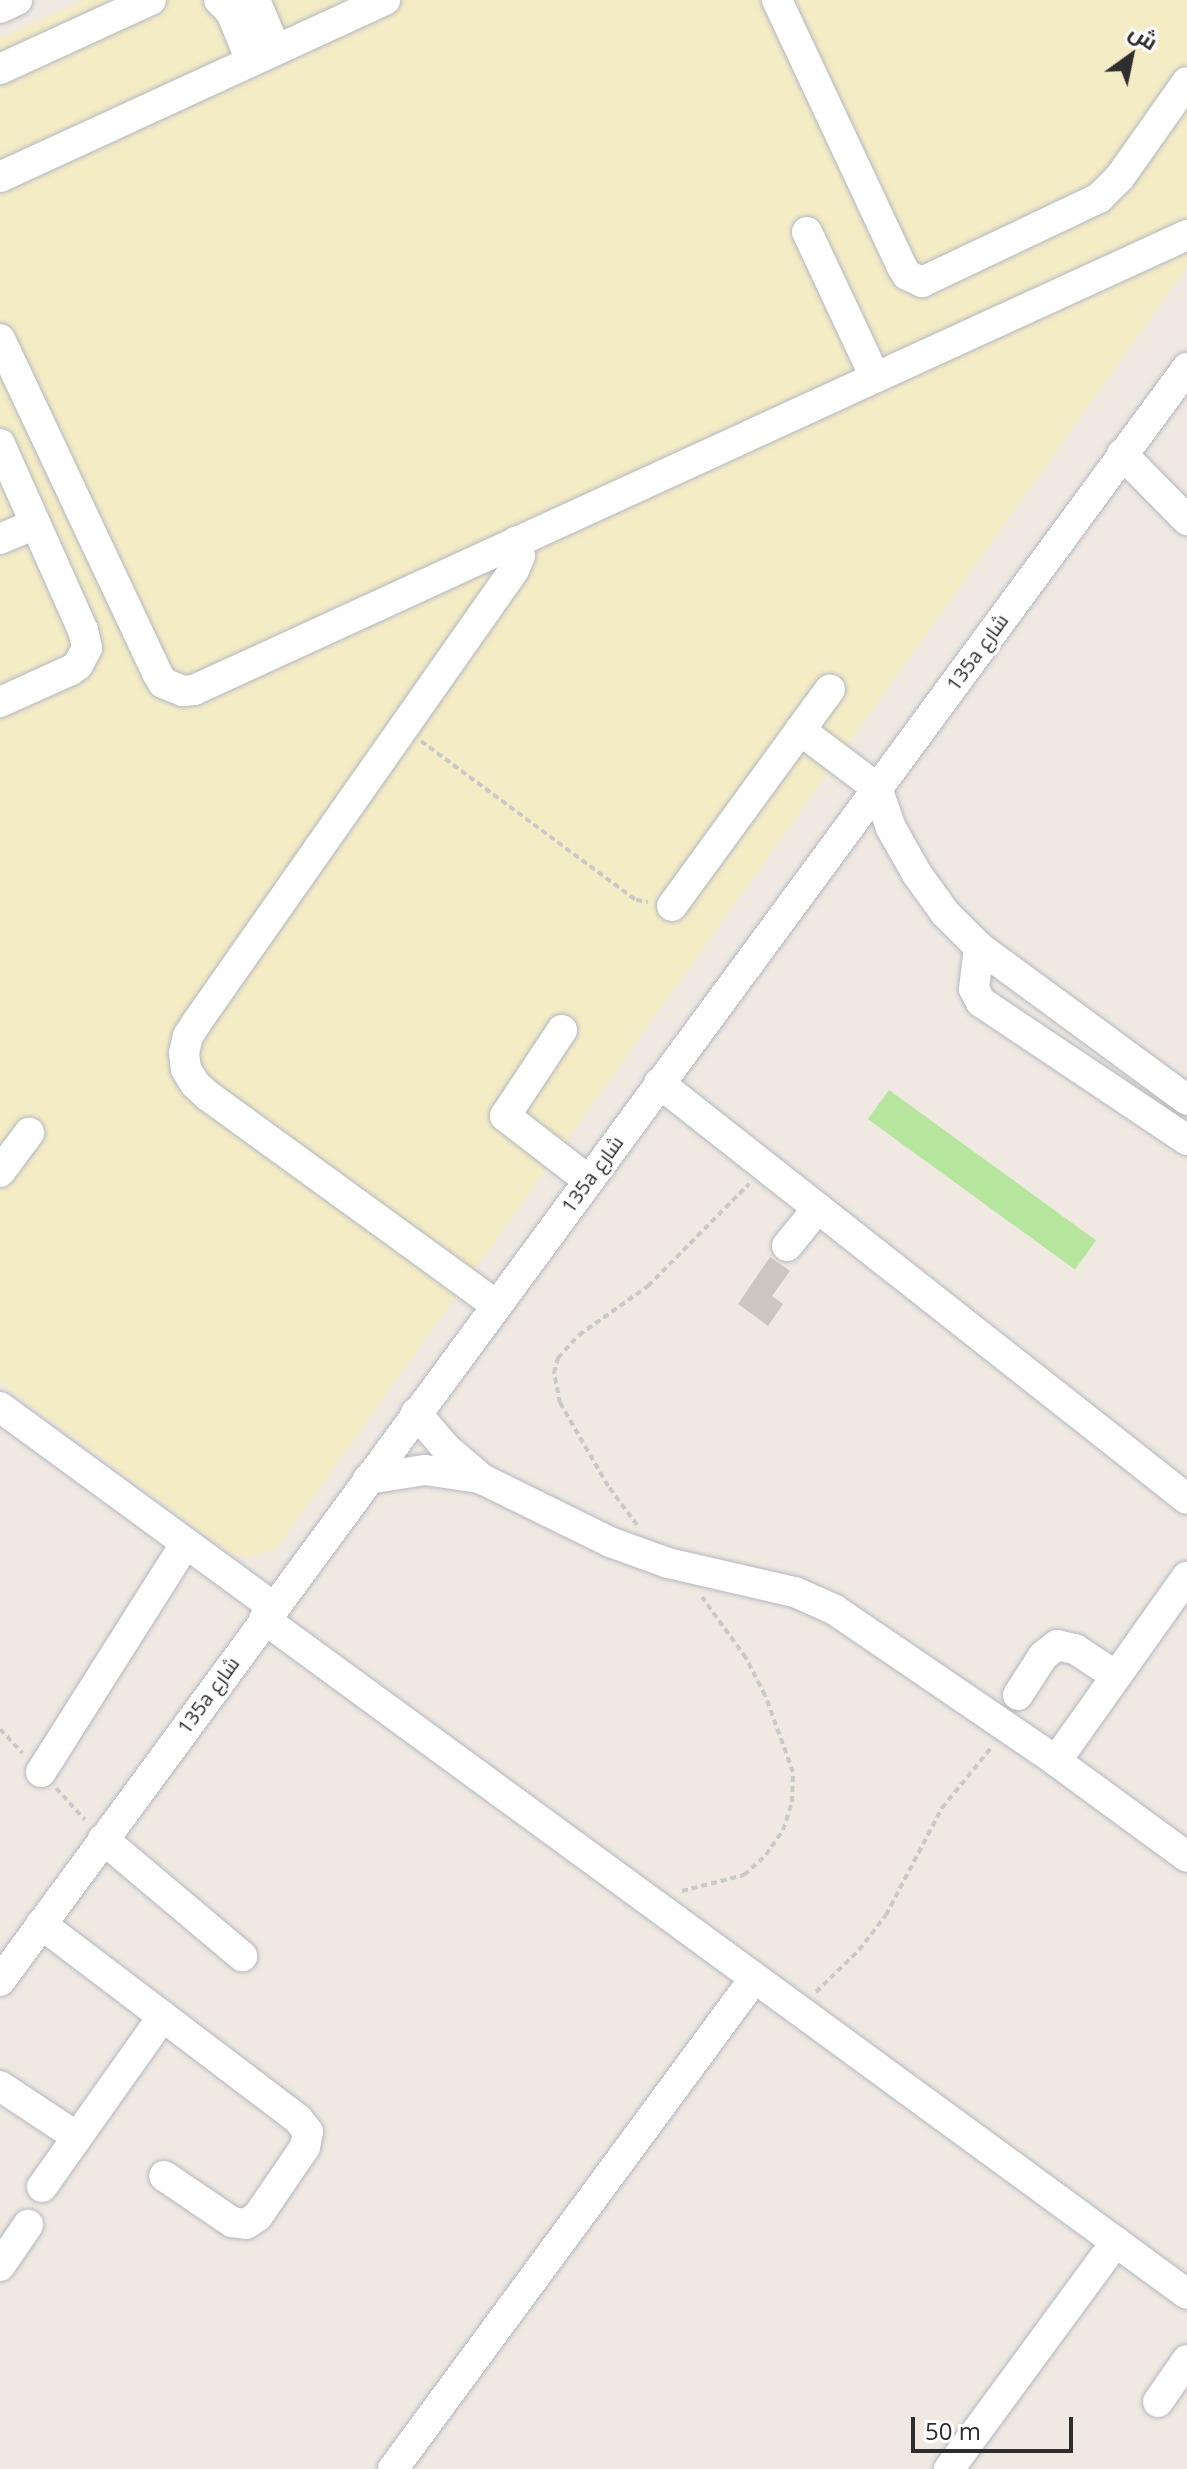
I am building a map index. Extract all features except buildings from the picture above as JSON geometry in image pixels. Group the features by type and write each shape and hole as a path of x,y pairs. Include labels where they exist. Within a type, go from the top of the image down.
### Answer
{"street":[{"path":"0,8 17,0"},
{"path":"0,69 151,0"},
{"path":"219,0 264,56"},
{"path":"255,0 264,56"},
{"path":"0,177 385,0"},
{"path":"777,0 902,267 914,280 922,282 1099,198 1120,177 1187,82"},
{"path":"807,232 875,377"},
{"path":"0,339 157,673 172,689 194,690 1187,235"},
{"name":"135a شارع","path":"0,1981 1187,368"},
{"path":"0,444 83,630 87,648 78,665 71,670 0,702"},
{"path":"1122,454 1187,520"},
{"path":"0,539 35,524"},
{"path":"496,1305 208,1096 195,1084 186,1069 184,1053 188,1036 514,570 520,556 516,542"},
{"path":"672,906 830,689"},
{"path":"800,730 877,788 891,828 917,874 945,913 979,947 1187,1100"},
{"path":"979,947 974,989 981,1002 1187,1140"},
{"path":"562,1030 505,1116 588,1180"},
{"path":"659,1083 1187,1499"},
{"path":"0,1172 29,1133"},
{"path":"787,1246 818,1208"},
{"path":"0,1407 186,1543 269,1613 754,1979 1187,2294"},
{"path":"416,1413 446,1448 482,1479 610,1542 668,1563 795,1592 835,1610 1056,1761 1187,1857"},
{"path":"368,1479 425,1470 482,1479"},
{"path":"41,1772 186,1543"},
{"path":"1056,1761 1187,1577"},
{"path":"1018,1695 1043,1656 1057,1645 1075,1649 1116,1676"},
{"path":"103,1839 242,1956"},
{"path":"41,1924 298,2119 308,2132 308,2140 258,2216 246,2224 232,2222 164,2176"},
{"path":"393,2469 754,1979"},
{"path":"42,2187 163,2016"},
{"path":"0,2086 77,2137"},
{"path":"0,2266 28,2225"},
{"path":"949,2469 1116,2242"},
{"path":"1158,2402 1187,2360"}],"path":[{"path":"403,728 636,900 672,906"},
{"path":"796,2009 829,1981 868,1938 908,1878 942,1808 977,1762 1011,1730"}],"green space":[{"path":"889,1090 1096,1240 1075,1270 868,1119"}],"sand":[{"path":"84,0 1187,0 1187,267 277,1548 250,1558 232,1554 0,1383 0,38"}]}
